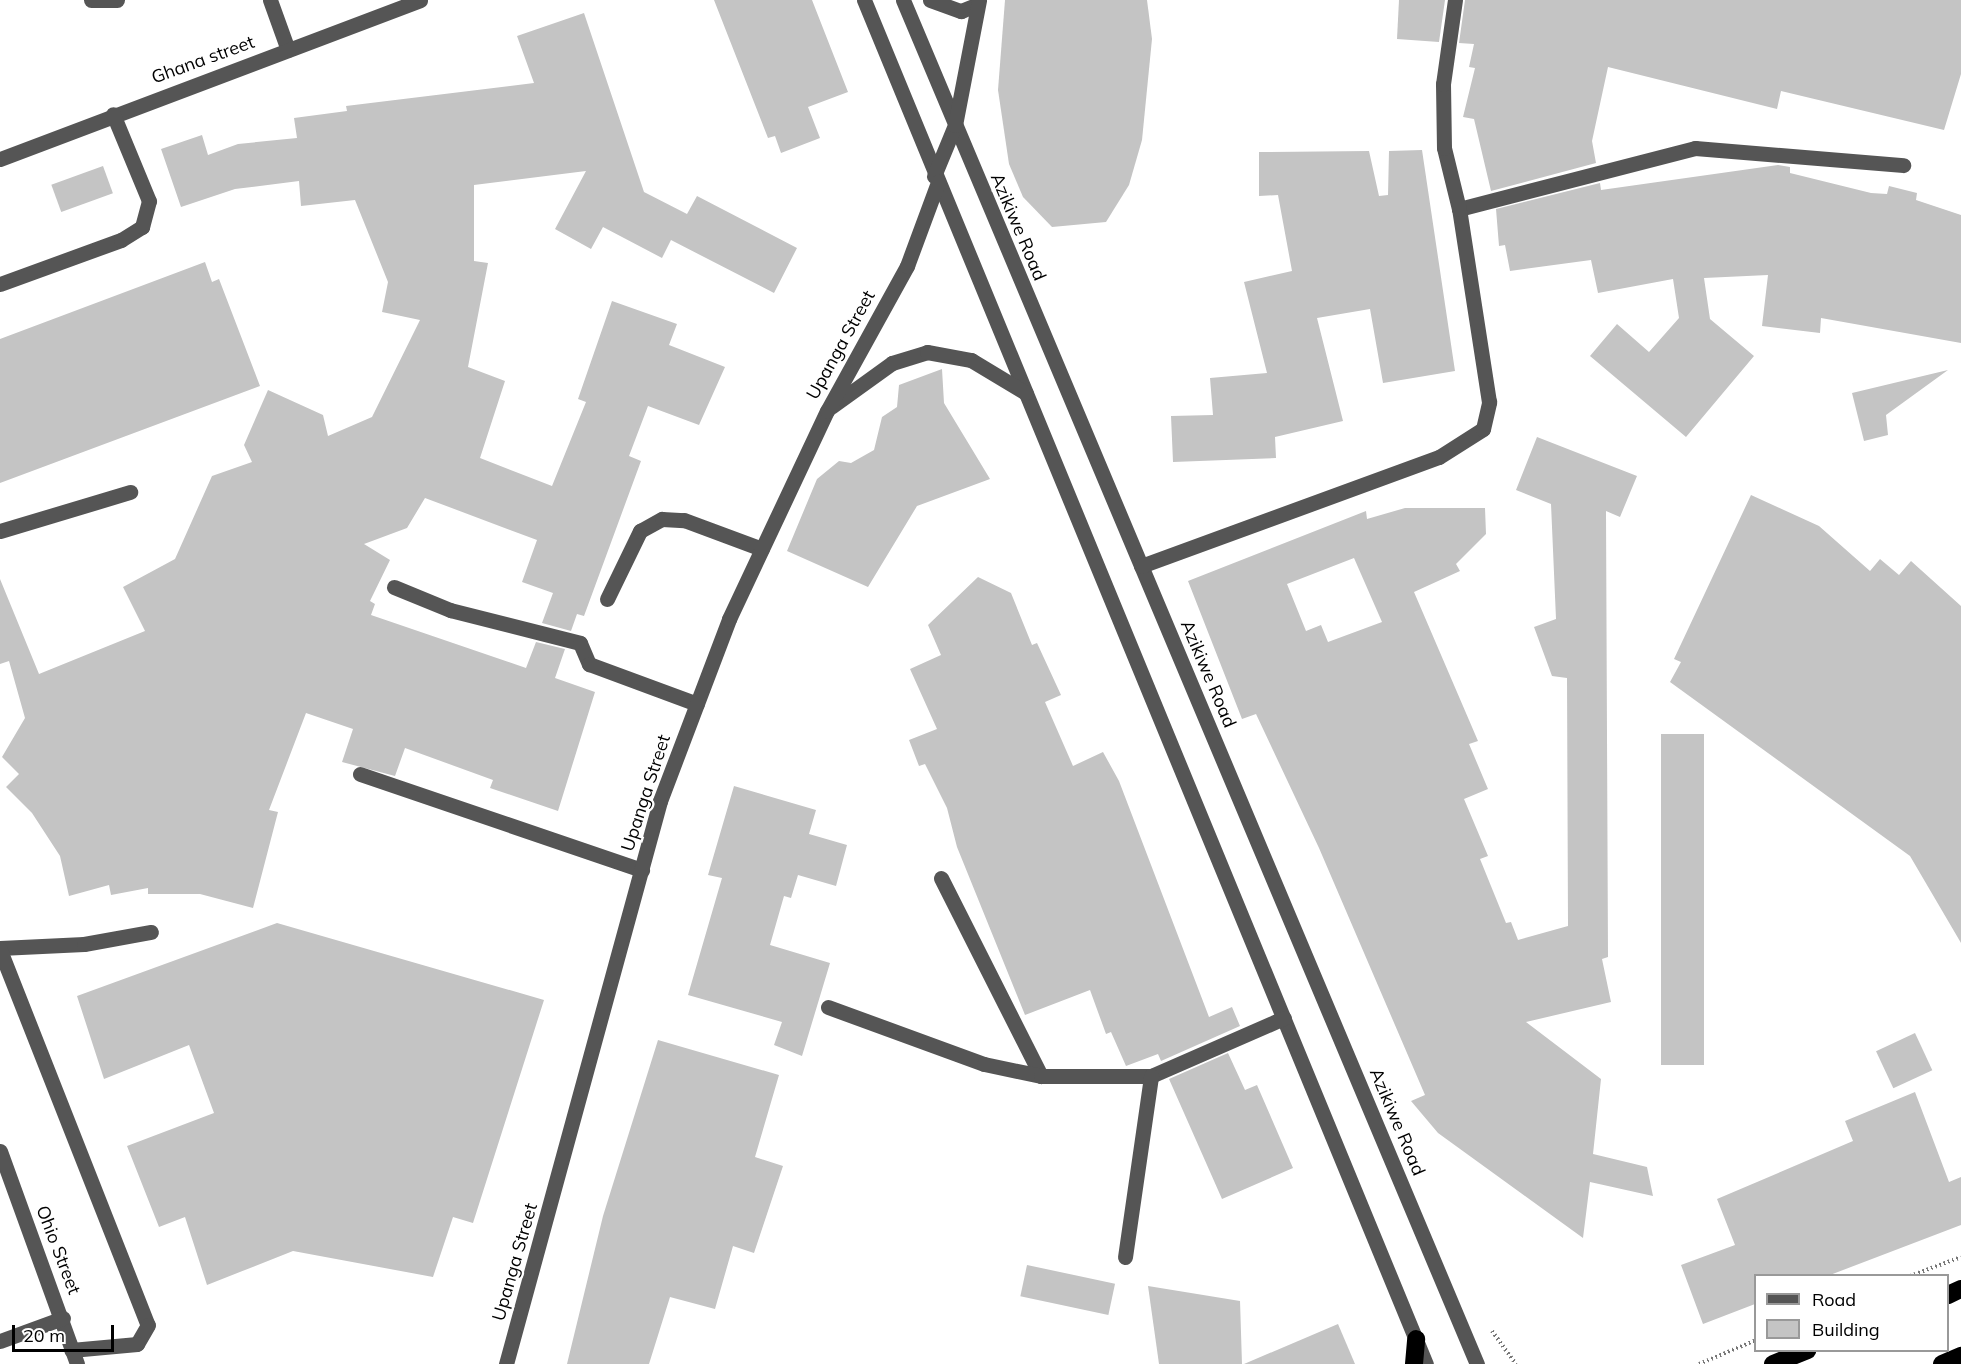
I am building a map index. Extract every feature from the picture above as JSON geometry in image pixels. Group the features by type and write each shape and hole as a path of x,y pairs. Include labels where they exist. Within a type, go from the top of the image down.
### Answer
{"highway":[{"path":"1414,1364 1416,1339"},
{"path":"1773,1364 1802,1352"},
{"path":"1942,1364 1961,1356"}],"street":[{"path":"91,0 117,0"},
{"path":"270,0 288,50"},
{"name":"Ghana street","path":"0,159 113,114 420,0"},
{"path":"864,0 1426,1364"},
{"name":"Azikiwe Road","path":"903,0 1477,1364"},
{"path":"930,0 961,11 977,2"},
{"path":"1141,566 1439,457 1483,429 1489,402 1459,209 1444,148 1443,84 1455,0"},
{"name":"Upanga Street","path":"506,1364 660,801 697,704 762,549 827,411 907,266 955,125 977,2"},
{"path":"0,284 121,240 142,227 149,201 113,114"},
{"path":"1459,209 1695,148 1903,165"},
{"path":"827,411 892,363 927,352 971,360 1026,393"},
{"path":"0,531 129,492"},
{"path":"607,598 640,531 662,519 684,520 762,549"},
{"path":"394,587 450,610 580,643 589,664 697,704"},
{"path":"360,774 642,870"},
{"path":"941,878 1041,1076"},
{"path":"74,1357 137,1344 148,1325 0,949 84,944 151,932"},
{"path":"828,1007 984,1064 1041,1076 1151,1076 1284,1018"},
{"path":"1125,1257 1151,1076"},
{"name":"Ohio Street","path":"0,1151 63,1318 74,1357"},
{"path":"0,1341 63,1318"}],"path":[{"path":"1913,1274 1961,1257"},
{"path":"1699,1364 1754,1340"}],"building":[{"path":"714,0 812,0 848,92 808,107 820,138 781,153 775,136 768,138"},
{"path":"1005,0 1147,0 1152,39 1142,140 1129,185 1106,222 1052,227 1023,197 1009,164 998,90"},
{"path":"1399,0 1445,0 1439,42 1397,39"},
{"path":"1465,0 1961,0 1961,74 1944,130 1781,91 1777,109 1608,67 1592,141 1596,163 1491,191 1474,119 1463,117 1475,68 1469,67 1474,44 1459,43"},
{"path":"584,13 644,192 687,214 697,196 797,248 774,293 671,240 662,258 603,227 591,249 555,229 586,171 474,185 474,261 488,263 468,367 505,381 480,458 552,486 586,402 578,399 612,301 677,324 669,345 725,367 699,425 648,406 629,456 641,461 584,616 577,614 571,631 542,623 553,593 522,582 537,540 425,498 407,528 364,544 390,560 370,601 375,604 371,615 526,668 536,642 565,649 555,678 595,692 558,811 490,788 493,780 405,748 395,776 342,762 353,729 306,713 269,810 278,812 253,908 200,894 148,894 148,888 111,895 109,885 69,896 60,856 32,813 6,787 19,774 2,757 25,718 9,661 0,664 0,579 39,674 145,631 123,587 175,559 212,476 252,462 244,445 268,390 323,415 328,436 372,417 420,320 382,312 388,282 355,200 301,206 299,181 235,189 181,207 161,149 202,135 208,155 238,144 297,138 294,118 347,111 346,106 534,83 517,36"},
{"path":"1422,150 1455,371 1383,383 1370,309 1317,318 1343,421 1275,437 1276,458 1173,462 1171,416 1213,415 1210,378 1267,373 1244,282 1292,271 1278,195 1259,196 1259,152 1369,151 1379,196 1388,195 1389,151"},
{"path":"1778,165 1790,167 1790,173 1871,193 1887,194 1889,186 1917,193 1916,200 1961,215 1961,343 1821,318 1820,333 1762,326 1768,275 1704,278 1710,319 1754,356 1686,437 1590,356 1617,324 1649,352 1679,318 1673,279 1598,293 1591,260 1510,271 1505,245 1499,246 1496,209 1600,183 1601,190"},
{"path":"103,166 113,193 61,212 51,185"},
{"path":"205,262 212,282 219,279 260,386 0,483 0,339"},
{"path":"942,369 944,403 990,479 917,506 868,587 787,551 817,479 839,461 851,463 874,450 882,417 897,407 899,385"},
{"path":"1948,370 1886,415 1888,435 1864,441 1852,393"},
{"path":"1537,437 1637,476 1620,517 1606,511 1608,957 1602,959 1611,1002 1526,1022 1601,1079 1593,1154 1647,1167 1653,1196 1590,1182 1583,1238 1438,1133 1411,1101 1425,1095 1319,848 1256,714 1242,719 1188,581 1366,511 1367,519 1405,508 1485,508 1486,534 1456,564 1460,571 1414,592 1478,741 1469,744 1488,789 1464,799 1488,856 1480,859 1506,923 1511,922 1518,940 1568,926 1567,678 1552,676 1534,627 1556,619 1551,504 1516,490","holes":["1354,558 1382,622 1328,642 1321,625 1306,631 1287,584"]},
{"path":"1751,495 1819,526 1870,571 1880,559 1899,575 1911,561 1961,606 1961,943 1910,856 1670,682 1681,662 1674,659"},
{"path":"978,577 1011,593 1032,645 1037,643 1061,695 1045,702 1073,766 1103,752 1119,781 1209,1017 1232,1007 1240,1026 1161,1061 1158,1054 1126,1066 1111,1032 1106,1034 1090,990 1025,1015 957,847 947,808 925,764 919,766 909,740 937,729 910,669 941,655 928,625"},
{"path":"1661,734 1704,734 1704,1065 1661,1065"},
{"path":"734,786 816,810 809,834 847,845 836,886 798,875 791,898 784,896 770,945 830,963 802,1056 774,1045 782,1022 688,995 722,878 708,875"},
{"path":"277,923 544,1000 473,1223 453,1217 433,1277 293,1251 207,1285 185,1217 159,1227 127,1146 214,1113 189,1045 104,1079 77,996"},
{"path":"1915,1033 1932,1070 1893,1088 1876,1051"},
{"path":"658,1040 779,1075 755,1157 783,1166 754,1253 733,1246 715,1309 670,1297 649,1364 567,1364 603,1216"},
{"path":"1228,1053 1245,1090 1257,1085 1293,1168 1222,1199 1169,1079"},
{"path":"1915,1092 1949,1182 1961,1177 1961,1225 1833,1274 1754,1274 1754,1304 1703,1324 1681,1265 1735,1245 1717,1199 1853,1141 1845,1121"},
{"path":"1027,1265 1115,1284 1108,1315 1020,1296"},
{"path":"1148,1286 1240,1301 1242,1364 1159,1364"},
{"path":"1338,1324 1355,1364 1244,1364"}]}
